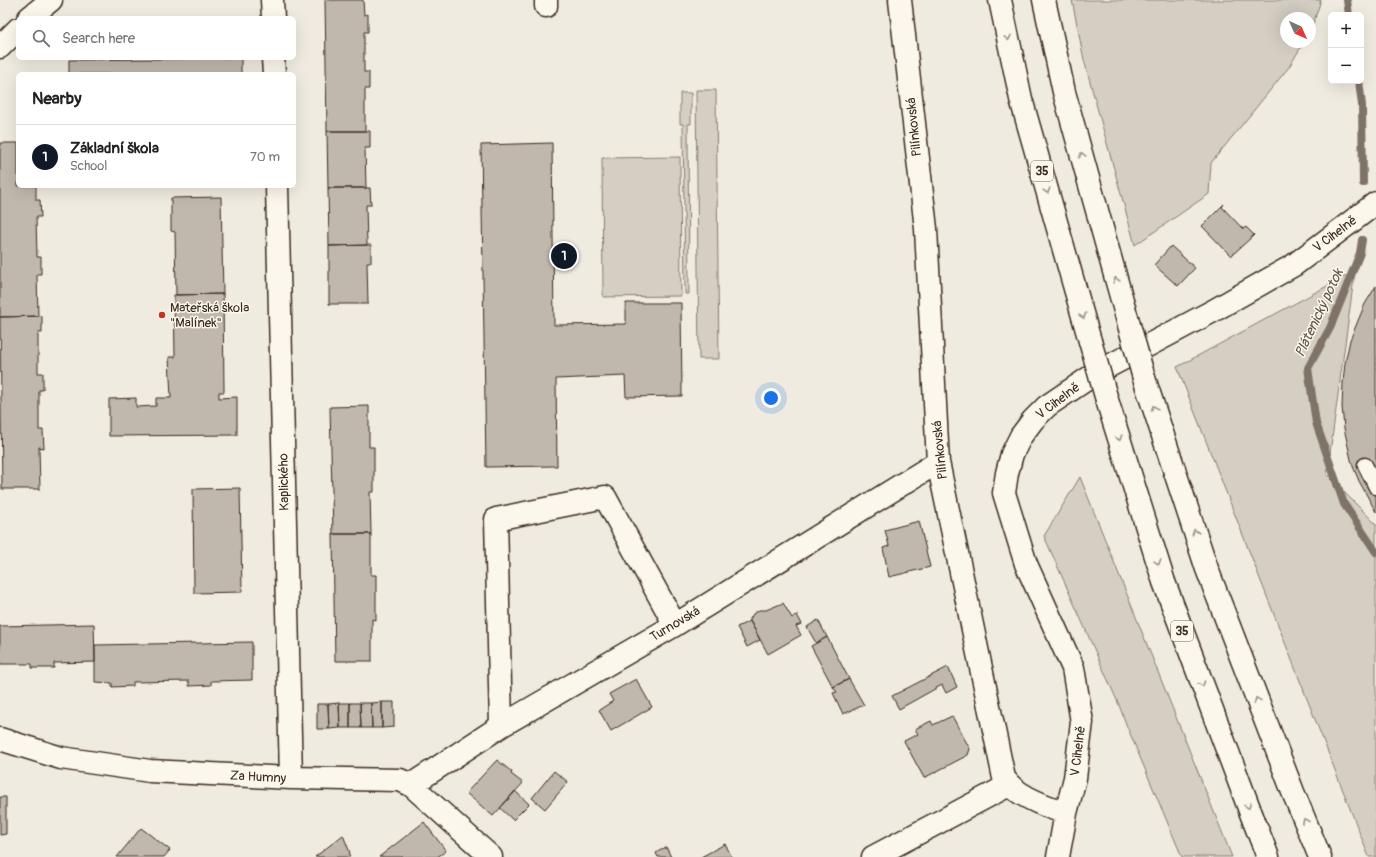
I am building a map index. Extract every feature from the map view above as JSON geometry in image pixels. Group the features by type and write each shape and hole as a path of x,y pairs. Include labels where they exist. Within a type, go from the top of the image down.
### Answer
{"main road":[{"path":"31,16 51,0"},
{"path":"272,0 272,16"},
{"name":"Pilínkovská","path":"900,0 926,229 938,462 1004,778 1008,785"},
{"name":"35","path":"1000,0 1021,99 1107,400 1164,582 1268,857"},
{"path":"1044,0 1064,92 1144,378 1207,569 1320,857"},
{"path":"0,47 16,31"},
{"path":"274,60 274,72"},
{"name":"Kaplického","path":"277,188 291,778"},
{"name":"V Cihelně","path":"1066,813 1075,778 1082,722 1073,668 1026,564 1004,493 1012,454 1021,436 1033,420 1047,406 1096,372 1213,311 1294,265 1376,203"},
{"name":"Turnovská","path":"411,785 501,726 675,625 938,462"},
{"path":"501,726 496,519 605,497 675,625"},
{"name":"Za Humny","path":"0,739 61,758 150,771 291,778 400,780 411,785 491,857"},
{"path":"872,857 1008,785 1042,805 1066,813 1058,857"}],"lane":[{"path":"1365,464 1376,487"}],"shaded area":[{"path":"1072,0 1321,0 1316,15 1316,12 1280,12 1280,48 1300,48 1289,67 1211,163 1209,194 1135,245 1084,60"},
{"path":"696,90 716,90 719,359 699,359"},
{"path":"680,93 691,93 691,124 688,124 689,294 685,294 683,124 680,124"},
{"path":"680,157 681,296 603,297 602,158"},
{"path":"1355,271 1327,475 1376,524 1376,857 1369,857 1177,367"},
{"path":"1080,477 1232,857 1182,857 1119,705 1044,536"}],"building":[{"path":"325,0 363,0 364,15 368,14 368,32 364,32 364,72 369,72 369,89 365,89 365,131 327,131"},
{"path":"69,60 241,60 241,72 69,72"},
{"path":"327,131 370,131 370,148 365,148 366,188 328,188"},
{"path":"0,143 16,143 16,188 36,188 36,200 40,200 41,217 36,217 37,257 41,257 41,274 37,274 38,316 0,317"},
{"path":"552,143 554,325 626,324 626,303 681,303 682,396 626,397 625,376 556,379 557,466 486,467 481,145"},
{"path":"328,188 370,188 371,205 366,205 367,245 329,246"},
{"path":"221,197 223,294 176,295 175,232 171,231 171,198"},
{"path":"1224,204 1222,207 1243,229 1246,227 1254,235 1231,256 1202,226"},
{"path":"371,245 371,262 367,262 368,304 329,304 329,246"},
{"path":"1171,246 1195,268 1178,286 1154,265"},
{"path":"1376,286 1376,512 1359,481 1352,464 1344,428 1342,407 1345,363 1350,340 1365,304"},
{"path":"223,294 224,392 219,392 219,398 237,397 237,435 109,436 109,399 136,398 136,407 156,406 156,398 171,398 169,357 175,357 174,295"},
{"path":"42,316 42,333 38,333 38,373 43,373 43,390 39,390 39,430 43,430 44,448 39,447 40,489 2,489 0,317"},
{"path":"369,406 369,447 374,447 374,492 370,492 371,534 333,534 330,407"},
{"path":"240,488 242,592 194,593 193,489"},
{"path":"919,521 930,567 889,577 883,548 889,546 885,530"},
{"path":"333,534 371,534 371,575 376,575 376,620 372,619 372,661 335,661"},
{"path":"783,603 792,618 797,615 802,624 796,626 801,635 768,654 750,619 753,614 759,610 766,610"},
{"path":"818,620 827,637 816,643 807,627"},
{"path":"750,621 760,640 747,647 737,627"},
{"path":"94,624 95,662 54,663 54,668 32,668 32,664 0,664 0,626"},
{"path":"827,637 849,679 833,687 811,646"},
{"path":"252,642 252,680 211,681 211,685 189,686 189,681 133,682 133,686 112,687 112,683 95,682 95,645"},
{"path":"948,667 957,687 946,693 942,685 899,709 892,696"},
{"path":"636,679 652,707 611,731 599,710 613,701 609,694"},
{"path":"849,679 864,705 843,714 833,693 837,692 833,687"},
{"path":"382,702 382,728 372,728 371,703"},
{"path":"382,702 394,702 394,727 382,728"},
{"path":"339,703 340,728 329,729 328,704"},
{"path":"339,703 350,703 350,728 340,728"},
{"path":"350,703 360,703 361,728 350,728"},
{"path":"360,703 371,703 372,728 361,728"},
{"path":"317,704 328,704 329,729 317,729"},
{"path":"952,716 970,749 968,755 924,778 904,741 918,734 915,729 931,721 933,725"},
{"path":"497,760 512,772 511,774 523,783 493,816 466,793"},
{"path":"554,771 568,782 545,809 532,798"},
{"path":"515,791 529,804 513,820 500,808"},
{"path":"0,797 6,797 6,834 0,835"},
{"path":"424,822 446,851 437,857 379,857"},
{"path":"141,828 170,850 164,857 117,857"},
{"path":"343,835 350,853 350,857 315,857"},
{"path":"725,844 732,857 701,857"},
{"path":"666,847 671,857 658,857 656,853"}],"waterway":[{"name":"Plátenický potok","path":"1347,0 1349,12"},
{"name":"Plátenický potok","path":"1359,84 1362,105 1363,183"},
{"name":"Plátenický potok","path":"1362,240 1360,253 1330,328 1308,368 1316,423 1344,504 1376,552"}],"place":[{"name":"Základní škola","path":"564,256"},
{"name":"Mateřská škola \"Malínek\"","path":"162,315"}]}
